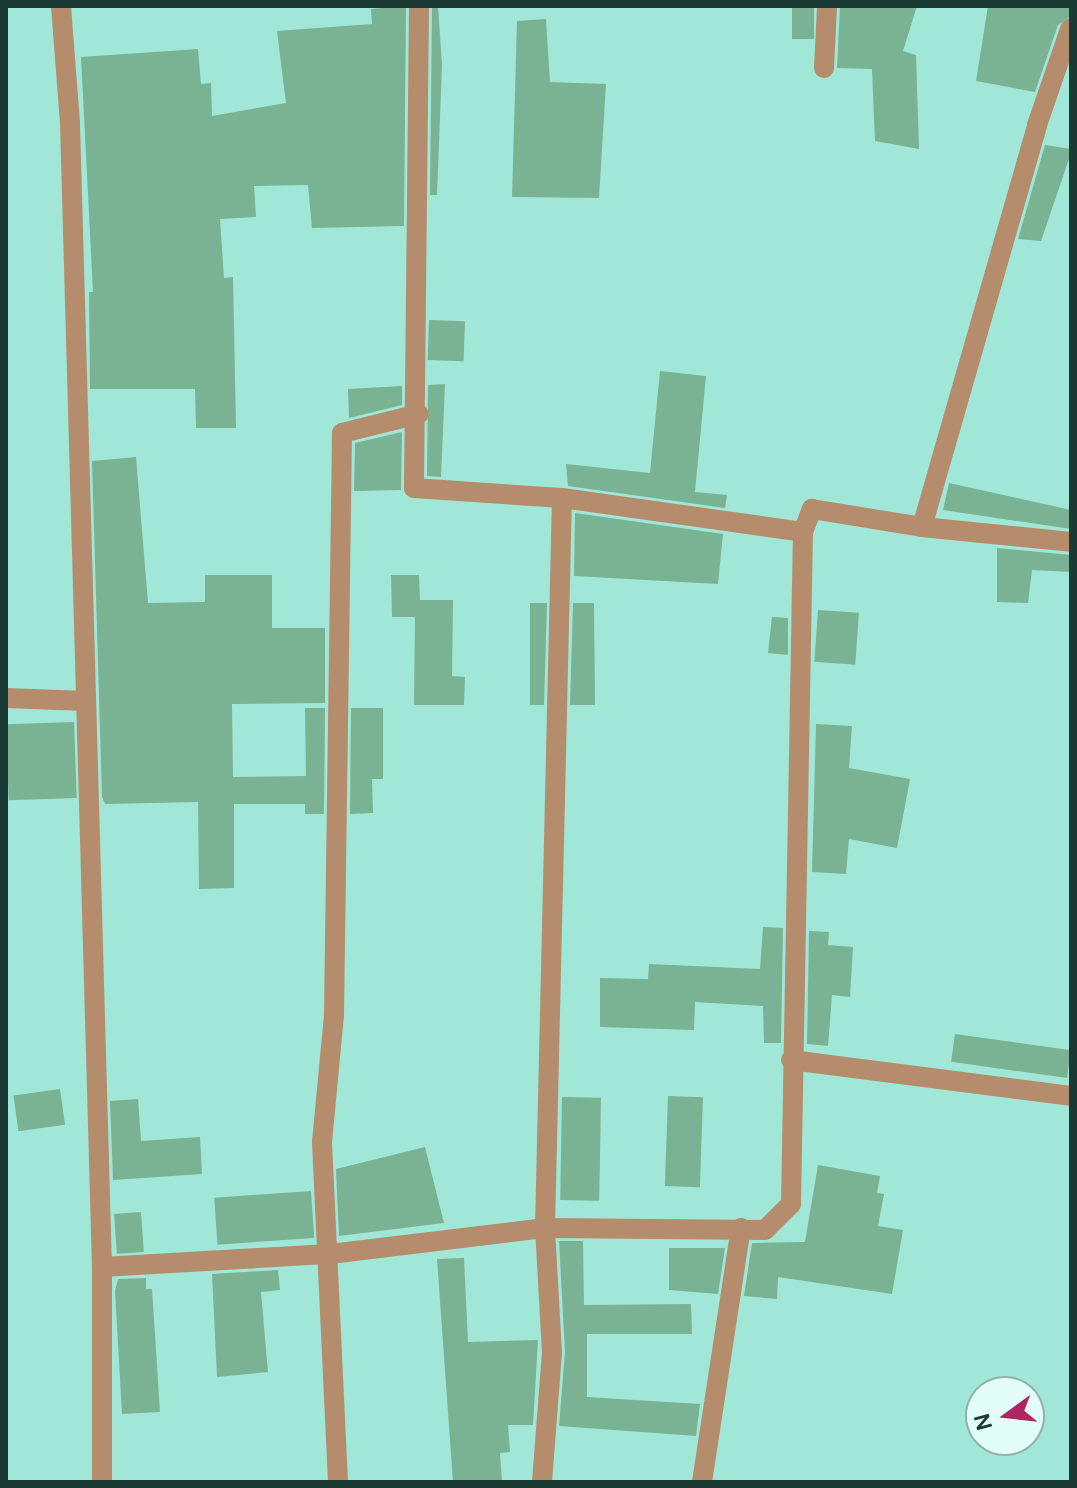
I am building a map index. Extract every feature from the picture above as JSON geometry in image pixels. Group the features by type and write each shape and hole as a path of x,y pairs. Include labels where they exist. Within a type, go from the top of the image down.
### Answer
{"street":[{"path":"61,6 71,139 102,1267 102,1482"},
{"path":"419,6 419,414 414,488 562,498 803,532"},
{"path":"824,68 827,6"},
{"path":"922,527 1037,125 1070,29"},
{"path":"338,1482 330,1254 322,1142 334,1015 342,433 419,414"},
{"path":"542,1482 552,1353 545,1228 562,498"},
{"path":"102,1267 330,1254 545,1228 765,1230 791,1204 791,1060 803,532 812,509 922,527 1071,542"},
{"path":"6,698 85,701"},
{"path":"791,1060 1071,1096"},
{"path":"702,1482 741,1228"}],"building":[{"path":"406,6 404,226 312,228 308,185 254,186 256,217 220,219 224,278 233,277 236,428 196,428 195,389 90,389 89,292 93,292 81,57 198,49 201,84 211,83 212,116 286,103 277,31 372,24 371,9"},
{"path":"432,6 438,6 442,65 437,195 430,195"},
{"path":"792,6 814,6 814,39 792,39"},
{"path":"840,6 917,6 903,51 916,55 919,149 875,141 872,69 837,68"},
{"path":"988,6 1071,6 1071,16 1058,25 1035,92 976,81"},
{"path":"546,19 550,82 606,84 599,198 512,197 517,21"},
{"path":"1045,145 1071,149 1071,153 1041,241 1018,239"},
{"path":"429,320 465,321 464,361 428,360"},
{"path":"660,371 706,376 695,492 727,495 725,508 568,486 566,464 650,473"},
{"path":"445,384 441,477 427,476 428,385"},
{"path":"402,386 402,405 349,418 348,389"},
{"path":"402,432 401,490 354,491 355,443"},
{"path":"136,457 148,603 205,602 205,575 272,575 272,628 325,628 325,703 232,704 233,777 306,776 305,708 325,708 324,814 305,814 305,804 234,804 234,888 199,889 198,802 105,804 102,797 92,461"},
{"path":"949,483 1071,510 1071,529 943,510"},
{"path":"575,513 723,534 718,584 574,576"},
{"path":"997,548 1071,555 1071,572 1032,570 1028,603 997,602"},
{"path":"391,575 419,575 420,600 453,600 452,676 465,677 464,705 414,705 415,617 392,617"},
{"path":"530,603 547,603 544,705 530,705"},
{"path":"573,603 594,603 595,705 570,705"},
{"path":"818,610 859,613 855,665 814,662"},
{"path":"772,617 788,618 788,655 768,653"},
{"path":"351,708 383,708 383,779 372,779 373,813 350,814"},
{"path":"74,722 77,798 9,800 6,724"},
{"path":"816,724 852,726 849,768 910,779 897,848 849,839 846,874 812,872"},
{"path":"763,927 783,928 781,1043 764,1043 763,1006 695,1002 694,1030 600,1027 600,978 648,979 649,964 760,969"},
{"path":"809,931 829,932 828,945 853,947 850,997 832,995 828,1046 807,1044"},
{"path":"955,1034 1071,1050 1067,1078 951,1062"},
{"path":"60,1089 65,1125 18,1131 13,1096"},
{"path":"668,1096 703,1097 700,1187 665,1186"},
{"path":"562,1097 601,1098 599,1201 560,1200"},
{"path":"138,1099 141,1141 200,1137 202,1174 113,1180 110,1101"},
{"path":"425,1147 444,1223 339,1236 336,1169"},
{"path":"818,1165 880,1176 877,1193 884,1194 878,1226 903,1230 892,1294 778,1277 777,1299 744,1296 752,1243 805,1242"},
{"path":"311,1191 314,1238 218,1245 214,1198"},
{"path":"141,1212 144,1252 117,1254 114,1214"},
{"path":"559,1241 583,1241 584,1305 691,1304 692,1334 587,1334 587,1397 700,1404 696,1436 559,1426 565,1352"},
{"path":"669,1248 725,1248 718,1294 669,1290"},
{"path":"464,1258 468,1342 538,1340 533,1425 508,1425 510,1452 500,1453 502,1482 453,1482 437,1259"},
{"path":"278,1270 280,1290 261,1292 268,1372 217,1377 212,1274"},
{"path":"146,1278 146,1289 152,1289 160,1412 122,1414 115,1291 118,1279"}]}
